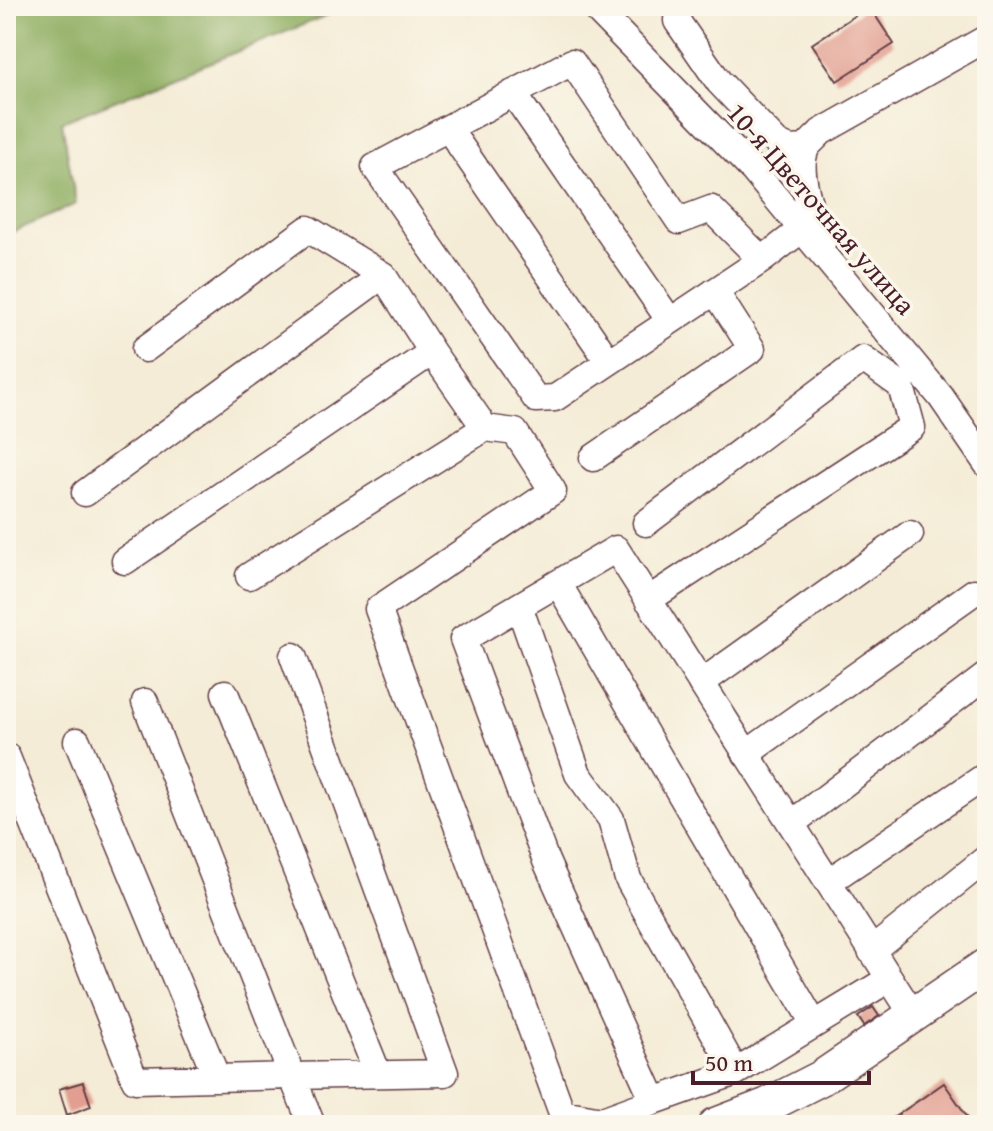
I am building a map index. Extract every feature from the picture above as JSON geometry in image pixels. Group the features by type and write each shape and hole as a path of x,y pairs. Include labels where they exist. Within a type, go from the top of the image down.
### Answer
{"main road":[{"path":"716,1125 768,1105 821,1078 987,965"}],"lane":[{"name":"10-я Цветочная улица","path":"593,6 753,170 941,397 987,464"},
{"path":"678,6 677,21 719,82 777,143 789,149 805,148"},
{"path":"826,259 802,163 805,148 821,132 987,38"},
{"path":"762,260 711,209 679,221 572,62 375,167 536,399 555,398 762,260 802,229"},
{"path":"513,93 670,321"},
{"path":"448,128 609,362"},
{"path":"145,349 308,229 383,275 485,428"},
{"path":"85,493 383,275"},
{"path":"593,458 752,349 715,291"},
{"path":"125,561 432,352"},
{"path":"646,523 863,359 901,386 912,427 648,600"},
{"path":"249,576 485,428 515,432 553,491 378,609 562,1113 602,1120 736,1072 889,979"},
{"path":"701,683 910,534"},
{"path":"654,1101 546,861 463,639 616,549 913,1015"},
{"path":"558,583 814,1024"},
{"path":"746,754 974,592"},
{"path":"519,606 578,774 611,819 628,879 736,1072"},
{"path":"7,757 135,1080 445,1073 293,656"},
{"path":"791,824 987,675"},
{"path":"225,693 378,1074"},
{"path":"145,702 312,1125"},
{"path":"77,741 217,1078"},
{"path":"828,882 987,775"},
{"path":"871,951 987,858"}],"green space":[{"path":"6,6 339,6 328,15 62,122 76,204 6,235"}],"building":[{"path":"869,6 894,44 837,81 812,44"},
{"path":"873,1007 879,1016 864,1026 858,1017"},
{"path":"83,1082 91,1106 67,1115 59,1089"},
{"path":"944,1083 973,1125 883,1125"}]}
